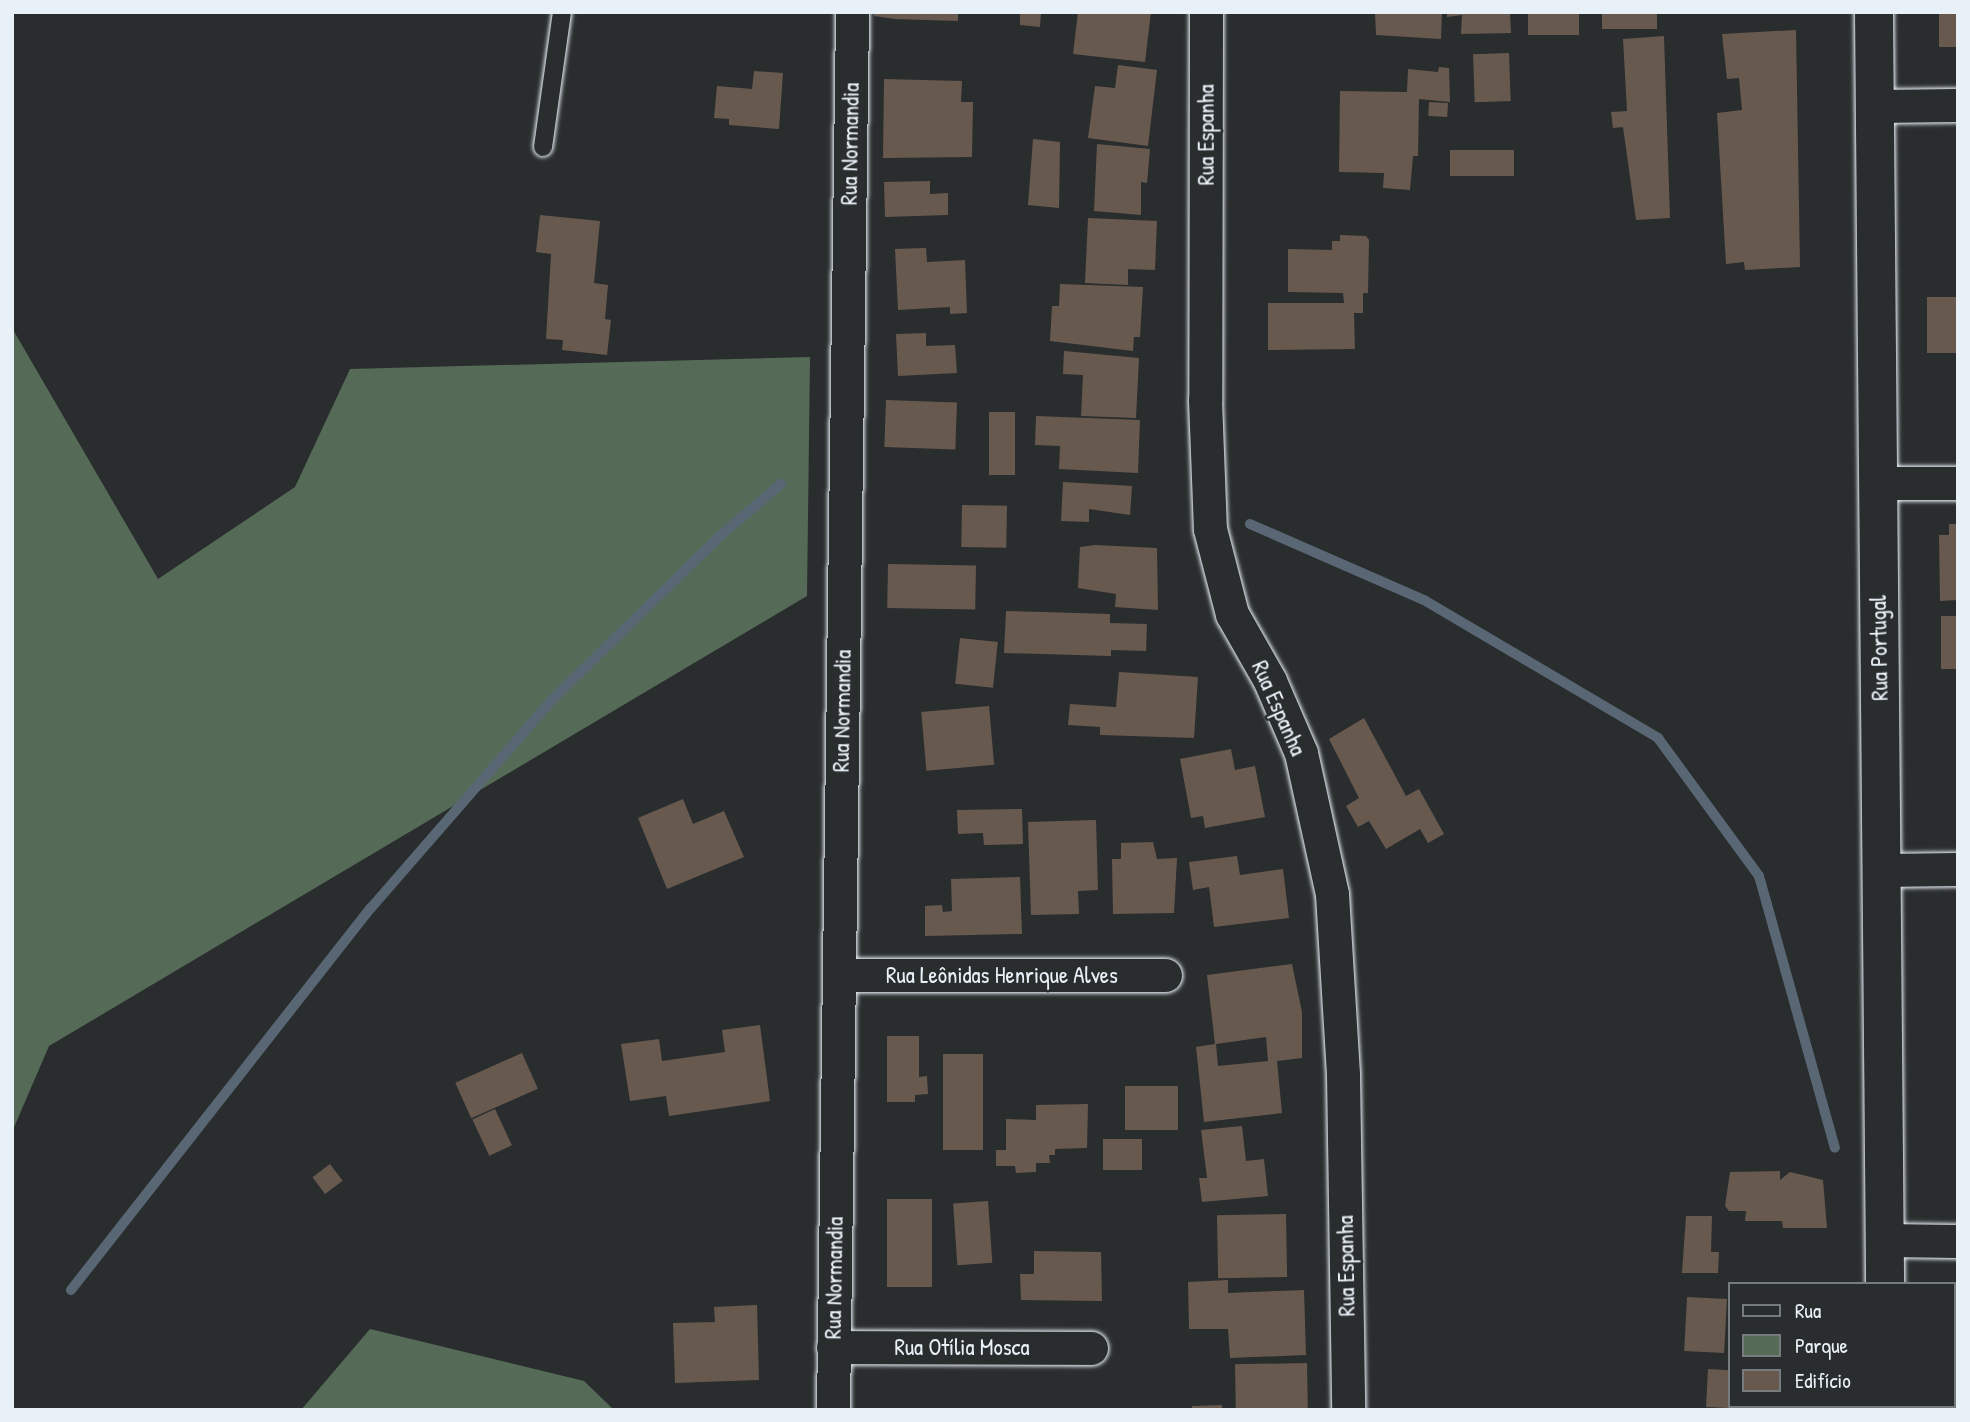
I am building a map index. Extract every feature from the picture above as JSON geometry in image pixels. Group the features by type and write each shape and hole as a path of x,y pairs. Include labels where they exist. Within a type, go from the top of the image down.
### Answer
{"street":[{"name":"Rua Normandia","path":"833,1410 852,12"},
{"name":"Rua Espanha","path":"1206,12 1205,400 1210,529 1232,614 1270,681 1301,753 1332,894 1343,1074 1348,1410"},
{"name":"Rua Portugal","path":"1874,12 1885,1282"},
{"path":"1875,106 1958,106"},
{"path":"1878,483 1958,483"},
{"path":"1881,870 1958,869"},
{"name":"Rua Leônidas Henrique Alves","path":"839,975 1165,975"},
{"path":"1884,1240 1958,1241"},
{"name":"Rua Otília Mosca","path":"833,1346 1091,1348"}],"lane":[{"path":"543,147 562,12"}],"green space":[{"path":"12,328 158,579 295,487 350,369 810,357 807,596 49,1046 12,1132"},
{"path":"370,1329 584,1381 614,1410 301,1410"}],"building":[{"path":"874,12 958,12 958,21 895,19 874,16"},
{"path":"1020,12 1041,12 1040,27 1020,25"},
{"path":"1078,12 1151,12 1145,62 1073,54"},
{"path":"1375,12 1442,12 1441,39 1376,35"},
{"path":"1447,12 1510,12 1511,33 1461,34 1462,15 1447,17"},
{"path":"1528,12 1579,12 1579,35 1528,35"},
{"path":"1602,12 1657,12 1657,29 1602,29"},
{"path":"1939,12 1958,12 1958,47 1939,47"},
{"path":"1796,30 1800,267 1745,270 1744,262 1726,264 1717,113 1742,110 1739,78 1727,79 1722,34"},
{"path":"1664,36 1670,218 1636,220 1623,127 1613,128 1611,112 1627,111 1623,39"},
{"path":"1509,53 1511,101 1475,102 1473,54"},
{"path":"1118,65 1157,70 1148,146 1088,138 1095,86 1115,88"},
{"path":"1439,67 1449,68 1450,102 1419,99 1418,156 1413,156 1410,190 1383,188 1384,173 1339,172 1340,91 1407,92 1408,69 1438,72"},
{"path":"754,71 783,73 779,129 729,125 729,119 714,118 717,86 752,89"},
{"path":"884,79 962,81 961,102 973,102 972,157 883,158"},
{"path":"1429,102 1448,103 1447,117 1428,116"},
{"path":"1033,139 1060,142 1059,208 1028,205"},
{"path":"1097,144 1150,149 1147,183 1141,182 1141,215 1094,211"},
{"path":"1450,150 1514,150 1514,176 1450,176"},
{"path":"930,181 930,194 948,193 948,215 885,217 884,182"},
{"path":"540,215 600,221 594,283 608,285 605,319 611,320 607,355 562,350 563,340 546,339 551,254 536,252"},
{"path":"1088,218 1157,221 1155,270 1128,269 1128,285 1085,283"},
{"path":"1340,235 1366,236 1369,240 1368,293 1363,293 1363,313 1354,313 1355,349 1268,350 1268,303 1344,303 1343,293 1288,292 1288,249 1332,250 1332,241 1340,241"},
{"path":"926,248 927,262 965,260 967,313 950,314 950,307 898,310 895,249"},
{"path":"1060,284 1143,287 1140,337 1134,337 1133,351 1050,341 1052,306 1059,306"},
{"path":"1927,297 1958,297 1958,353 1927,353"},
{"path":"926,333 926,346 955,345 957,373 898,376 896,334"},
{"path":"1064,351 1139,358 1136,418 1081,416 1083,375 1063,374"},
{"path":"886,400 957,402 955,449 884,447"},
{"path":"989,412 1015,412 1015,475 989,475"},
{"path":"1036,416 1140,420 1138,473 1059,469 1060,446 1035,445"},
{"path":"1063,482 1132,486 1130,515 1089,509 1089,522 1061,521"},
{"path":"962,505 1007,506 1006,548 961,547"},
{"path":"1949,524 1958,524 1958,600 1940,601 1939,535 1949,535"},
{"path":"1095,545 1157,548 1158,610 1115,607 1116,594 1078,588 1080,547"},
{"path":"888,564 976,566 975,610 887,608"},
{"path":"1006,611 1110,614 1110,623 1147,624 1146,651 1111,650 1111,656 1004,653"},
{"path":"1941,616 1958,616 1958,669 1941,669"},
{"path":"960,638 998,642 993,688 955,684"},
{"path":"1119,672 1198,677 1194,738 1100,735 1100,727 1068,725 1070,704 1116,707"},
{"path":"989,706 994,765 926,771 921,712"},
{"path":"1364,718 1406,796 1419,789 1444,834 1428,843 1420,829 1386,849 1369,821 1358,827 1346,806 1359,798 1329,739"},
{"path":"1231,749 1235,770 1255,766 1265,817 1205,828 1203,816 1191,818 1180,759"},
{"path":"683,799 693,824 724,811 744,857 667,889 638,818"},
{"path":"1022,809 1023,844 984,845 983,833 958,834 957,810"},
{"path":"1096,820 1098,890 1078,891 1079,914 1031,915 1028,822"},
{"path":"1153,842 1157,859 1177,858 1174,913 1113,914 1112,859 1121,859 1121,843"},
{"path":"1237,856 1240,875 1283,869 1289,918 1214,927 1209,887 1193,890 1189,862"},
{"path":"1020,877 1022,934 925,936 925,906 942,905 943,912 952,911 951,879"},
{"path":"1292,964 1302,1012 1302,1058 1277,1061 1282,1113 1204,1122 1196,1047 1215,1044 1207,975","holes":["1266,1037 1268,1061 1218,1066 1216,1044"]},
{"path":"760,1025 770,1101 669,1116 666,1096 630,1101 621,1044 659,1039 662,1061 725,1052 722,1030"},
{"path":"887,1036 919,1036 919,1077 927,1076 928,1094 915,1095 915,1102 887,1102"},
{"path":"522,1053 538,1089 471,1118 455,1083"},
{"path":"943,1054 983,1054 983,1150 943,1150"},
{"path":"1125,1086 1178,1086 1178,1130 1125,1130"},
{"path":"1088,1104 1087,1148 1055,1149 1055,1155 1049,1155 1050,1163 1036,1163 1036,1172 1016,1173 1015,1166 996,1166 996,1150 1006,1150 1006,1119 1036,1120 1036,1105"},
{"path":"495,1109 512,1145 489,1156 472,1120"},
{"path":"1242,1126 1246,1161 1264,1159 1268,1196 1202,1202 1199,1178 1207,1178 1201,1130"},
{"path":"1103,1139 1142,1139 1142,1170 1103,1170"},
{"path":"330,1164 343,1181 325,1194 312,1177"},
{"path":"1780,1171 1780,1180 1790,1172 1823,1180 1827,1228 1783,1228 1782,1221 1745,1221 1746,1211 1729,1211 1725,1206 1730,1172"},
{"path":"887,1199 932,1199 932,1287 887,1287"},
{"path":"988,1201 992,1263 957,1265 953,1203"},
{"path":"1286,1214 1287,1277 1218,1278 1217,1215"},
{"path":"1686,1216 1712,1216 1711,1252 1719,1252 1718,1273 1682,1273"},
{"path":"1034,1251 1101,1252 1102,1301 1021,1300 1020,1274 1034,1274"},
{"path":"1228,1280 1228,1293 1304,1290 1306,1355 1230,1358 1228,1329 1189,1329 1188,1282"},
{"path":"1687,1297 1727,1299 1724,1353 1684,1351"},
{"path":"757,1305 759,1380 675,1383 673,1323 715,1322 714,1307"},
{"path":"1956,1318 1958,1318 1956,1363"},
{"path":"1307,1363 1308,1410 1236,1410 1235,1364"},
{"path":"1708,1369 1728,1370 1728,1408 1706,1407"},
{"path":"1222,1405 1222,1410 1192,1410 1192,1406"},
{"path":"1776,1408 1822,1408 1822,1410"}],"waterway":[{"path":"71,1290 371,908 553,699 721,535 781,484"},
{"path":"1250,524 1424,600 1658,738 1759,876 1835,1148"}]}
